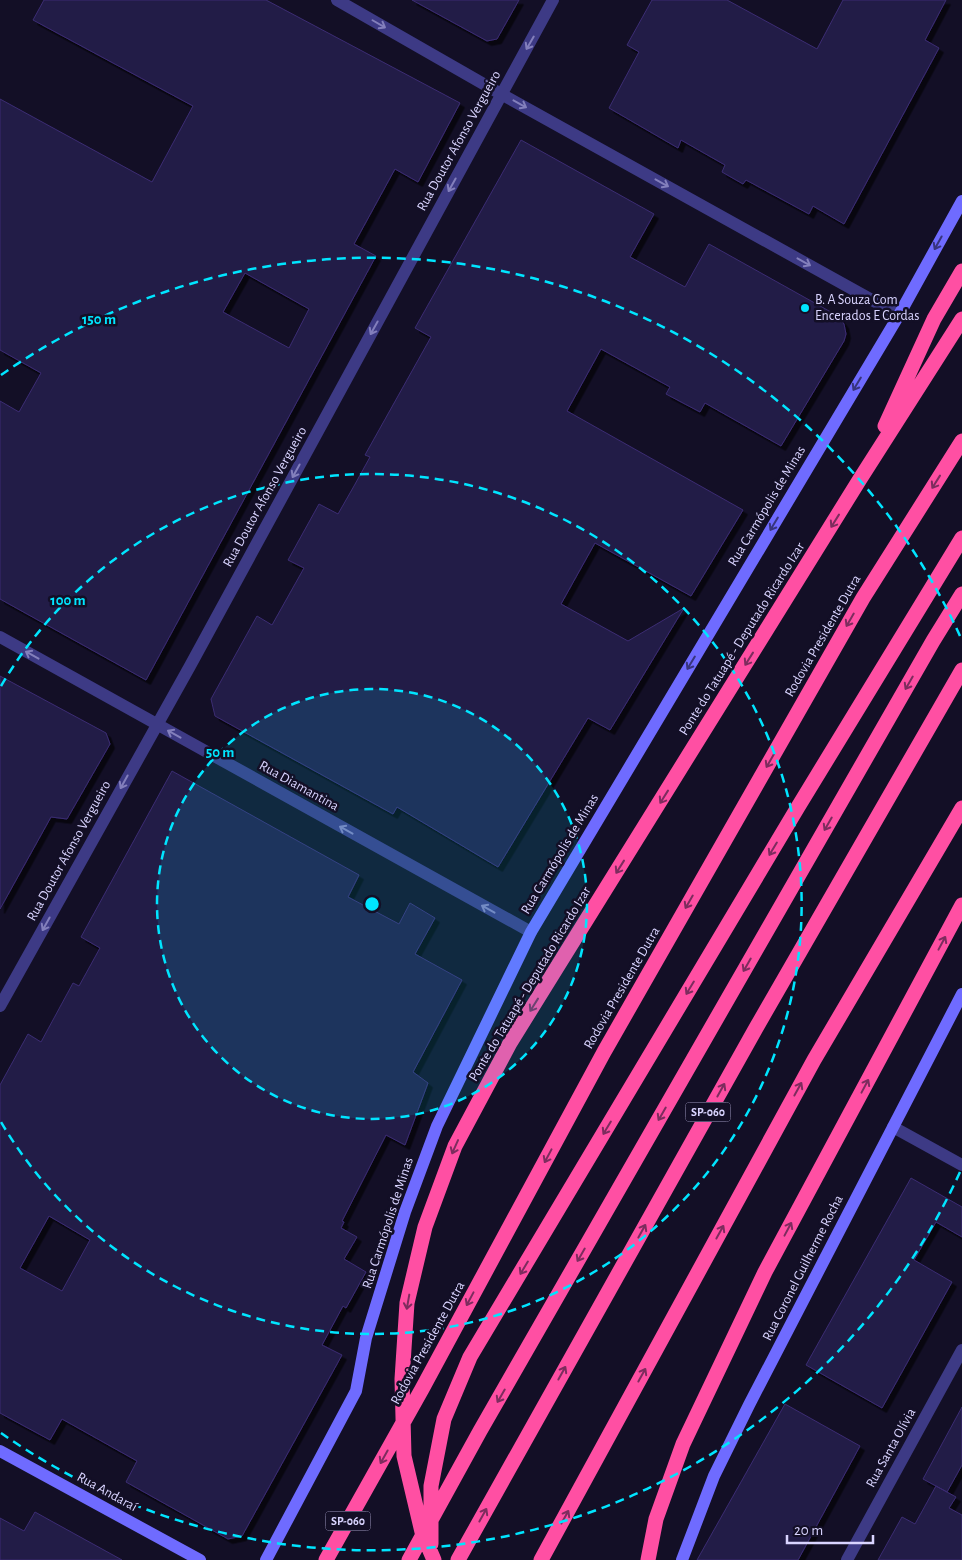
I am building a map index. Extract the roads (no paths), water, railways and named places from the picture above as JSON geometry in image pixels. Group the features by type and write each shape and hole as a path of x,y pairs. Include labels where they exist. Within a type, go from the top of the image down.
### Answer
{"highway":[{"path":"860,479 934,319 962,271"},
{"path":"860,479 962,319"},
{"name":"Rodovia Presidente Dutra","path":"326,1560 427,1380 604,1052 863,598 962,441"},
{"name":"Ponte do Tatuapé - Deputado Ricardo Izar","path":"433,1557 422,1532 404,1456 402,1379 407,1304 425,1227 455,1146 510,1043 860,479"},
{"path":"433,1557 431,1486 444,1420 470,1357 798,807 962,538"},
{"name":"SP-060","path":"409,1560 490,1414 923,658 962,594"},
{"name":"SP-060","path":"458,1560 756,1028 962,670"},
{"path":"541,1560 814,1060 962,808"},
{"path":"648,1560 656,1519 683,1444 699,1410 766,1272 962,905"}],"main road":[{"name":"Rua Carmópolis de Minas","path":"266,1560 356,1391 366,1338 396,1239 437,1126 531,932 899,315 962,200"},
{"name":"Rua Coronel Guilherme Rocha","path":"682,1560 714,1476 749,1405 962,994"},
{"name":"Rua Andaraí","path":"0,1451 200,1560"}],"street":[{"path":"337,0 501,94 899,315"},
{"name":"Rua Doutor Afonso Vergueiro","path":"0,1006 554,0"},
{"name":"Rua Diamantina","path":"0,637 531,932"},
{"path":"893,1126 962,1165"},
{"name":"Rua Santa Olívia","path":"847,1560 962,1350"}],"place":[{"name":"B. A Souza Com Encerados E Cordas","path":"805,308"}]}
